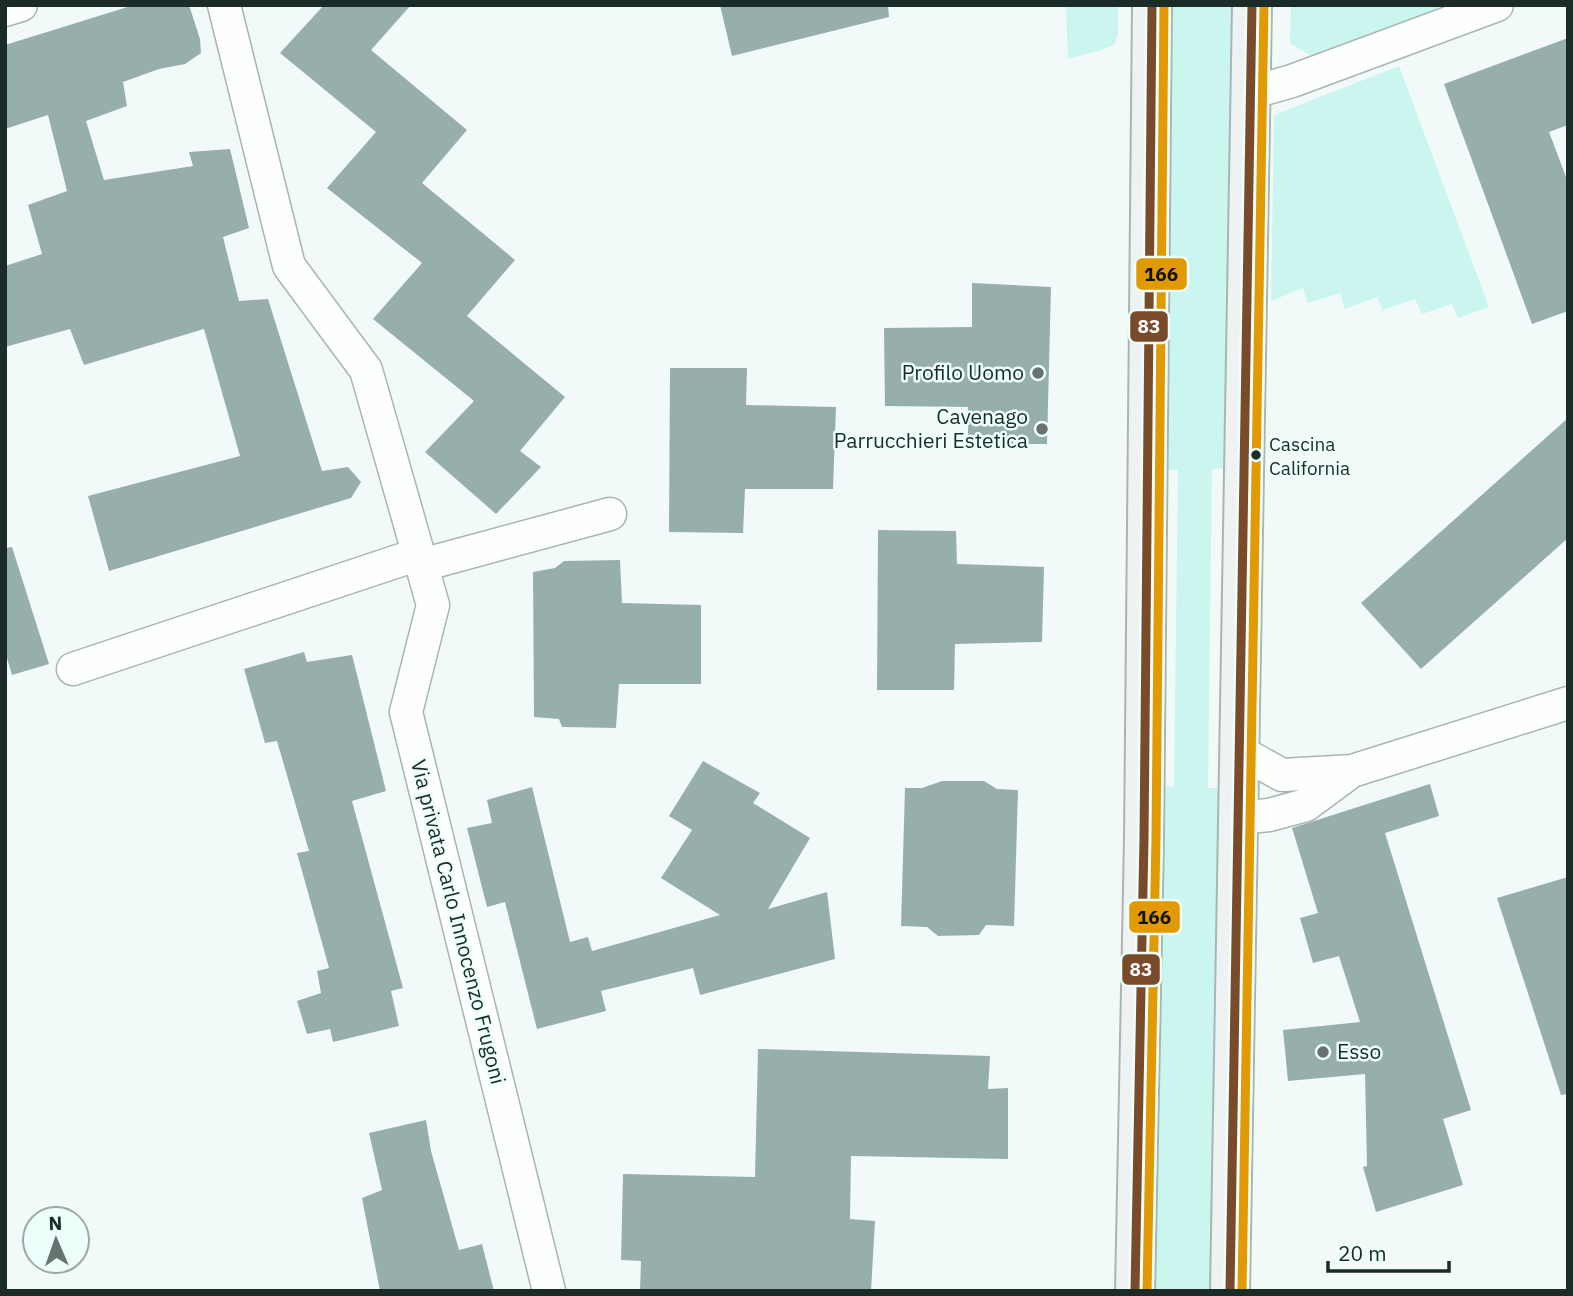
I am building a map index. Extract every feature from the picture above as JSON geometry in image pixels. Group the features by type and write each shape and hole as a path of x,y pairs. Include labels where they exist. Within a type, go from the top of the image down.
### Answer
{"main road":[{"path":"1135,1291 1144,838 1152,5"},
{"path":"1230,1291 1252,5"}],"street":[{"path":"5,10 21,5"},
{"name":"Via privata Carlo Innocenzo Frugoni","path":"224,5 289,266 366,370 433,605 406,712 549,1291"},
{"path":"1250,93 1292,81 1497,5"},
{"path":"73,668 421,560 610,514"},
{"path":"1239,751 1282,775 1352,771 1568,703"},
{"path":"1240,818 1269,815 1306,806 1352,771"}],"green space":[{"path":"1066,5 1118,5 1118,34 1114,45 1068,59"},
{"path":"1169,5 1235,5 1227,468 1212,469 1208,788 1223,788 1214,1291 1150,1291 1159,786 1173,787 1174,781 1178,470 1162,470"},
{"path":"1291,5 1451,5 1313,57 1290,43"},
{"path":"1399,66 1489,307 1458,318 1452,304 1422,314 1415,299 1383,310 1377,297 1345,309 1340,293 1308,303 1303,288 1271,301 1274,115"}],"building":[{"path":"134,5 189,5 200,39 201,53 185,64 159,69 123,82 127,106 86,121 104,180 193,166 189,152 230,149 249,228 223,237 239,301 268,299 322,471 348,467 361,482 351,498 109,571 88,496 240,456 204,329 84,365 70,329 5,347 5,266 42,254 28,205 67,191 48,115 5,129 5,45"},
{"path":"324,5 411,5 371,50 467,130 422,183 515,260 467,316 565,397 520,451 541,467 496,514 425,452 474,401 373,319 422,263 327,188 376,132 280,53"},
{"path":"720,5 888,5 889,17 732,56"},
{"path":"1568,38 1568,125 1549,132 1568,182 1568,311 1532,324 1444,84"},
{"path":"972,283 1051,287 1047,444 968,444 968,407 885,406 884,328 972,327"},
{"path":"670,368 747,368 746,405 836,407 833,489 745,489 743,533 669,532"},
{"path":"1568,418 1568,538 1421,669 1361,603"},
{"path":"878,530 956,531 957,564 1044,567 1042,642 955,644 954,690 877,690"},
{"path":"12,547 49,664 12,675 5,651 5,548"},
{"path":"620,560 622,603 701,605 701,684 619,684 616,728 562,727 559,719 534,717 533,572 555,568 564,561"},
{"path":"304,652 307,662 352,655 386,791 352,801 403,988 391,991 399,1026 333,1042 330,1029 307,1034 297,1001 321,993 317,971 329,968 297,853 309,851 277,741 265,743 244,669"},
{"path":"703,761 760,793 753,803 810,838 768,909 827,892 835,959 700,995 693,968 601,991 606,1011 537,1029 505,902 487,907 467,828 492,823 487,800 532,787 570,942 588,937 592,951 720,915 661,878 692,830 669,816"},
{"path":"942,781 984,781 997,789 1018,790 1014,926 986,925 979,935 938,936 927,927 901,926 905,788 922,788"},
{"path":"1430,784 1439,816 1385,833 1471,1110 1443,1119 1463,1185 1376,1212 1363,1167 1367,1166 1365,1074 1288,1081 1283,1030 1360,1022 1339,956 1313,963 1300,918 1318,913 1292,828"},
{"path":"1568,877 1568,1094 1561,1095 1497,898"},
{"path":"758,1049 990,1056 988,1089 1008,1088 1008,1159 851,1156 850,1219 875,1221 871,1291 640,1291 641,1261 621,1260 623,1174 755,1177"},
{"path":"426,1120 431,1151 459,1250 482,1244 494,1291 380,1291 362,1198 382,1190 369,1133"}],"transit line":[{"name":"83","path":"1135,1291 1144,838 1152,5"},
{"name":"166","path":"1147,1291 1156,838 1164,5"},
{"name":"83","path":"1230,1291 1252,5"},
{"name":"166","path":"1242,1291 1264,5"}],"place":[{"name":"Profilo Uomo","path":"1038,373"},
{"name":"Cavenago Parrucchieri Estetica","path":"1042,429"},
{"name":"Cascina California","path":"1256,455"},
{"name":"Esso","path":"1323,1052"}]}
